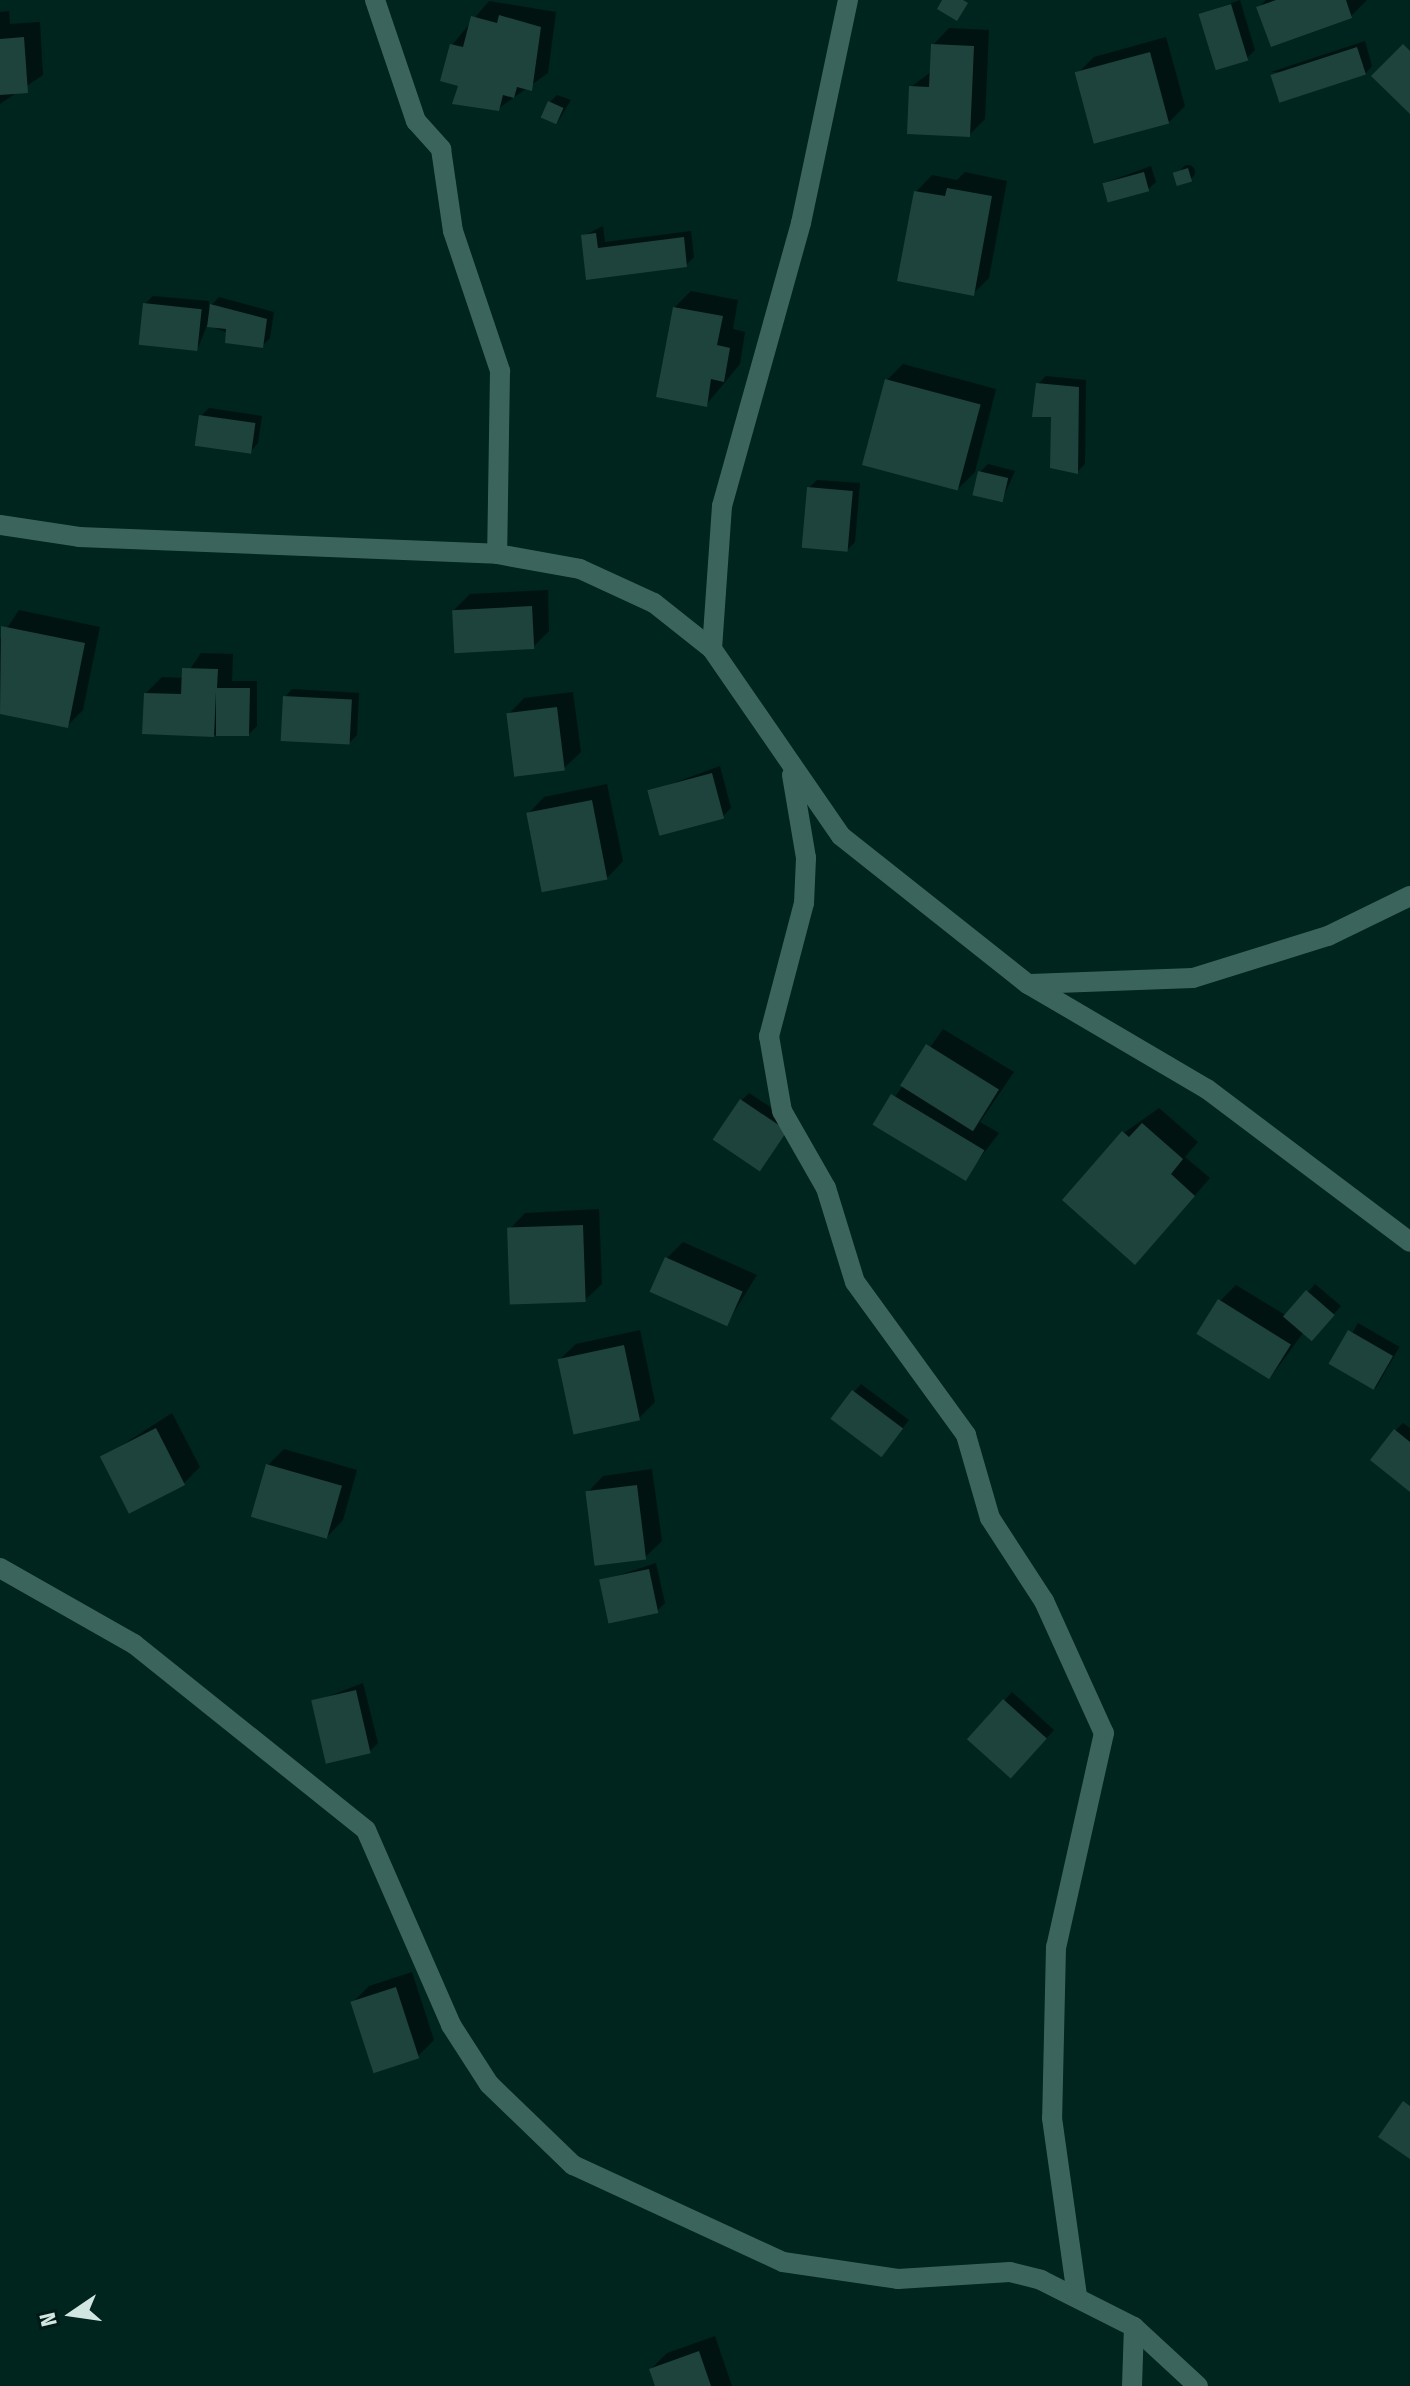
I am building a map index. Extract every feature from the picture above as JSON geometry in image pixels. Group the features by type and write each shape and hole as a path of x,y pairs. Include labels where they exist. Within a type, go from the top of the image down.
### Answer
{"street":[{"path":"375,0 406,100 445,159 453,231 500,371 497,554"},
{"path":"712,649 712,584 728,476 801,223 848,0"},
{"path":"0,525 79,537 497,554 580,569 654,603 712,649 791,770 841,836 1028,984 1207,1089 1410,1242"},
{"path":"791,770 806,858 804,903 769,1036 782,1111 826,1188 855,1282 966,1435 990,1518 1044,1601 1104,1733 1056,1947 1052,2118 1077,2295"},
{"path":"1028,984 1193,978 1328,936 1410,896"},
{"path":"0,1568 134,1644 366,1830 451,2025 489,2084 573,2165 783,2262 898,2279 1010,2272 1077,2295 1134,2327 1198,2386"},
{"path":"1132,2386 1134,2327"}],"building":[{"path":"942,0 963,0 968,3 957,21 937,9"},
{"path":"1276,0 1346,0 1352,18 1271,47 1256,7"},
{"path":"1231,4 1248,60 1216,70 1198,14"},
{"path":"499,15 541,27 532,91 517,87 514,98 503,95 499,111 452,104 458,86 440,81 450,44 463,47 471,16 497,23"},
{"path":"24,37 28,93 0,95 0,39"},
{"path":"931,44 974,46 970,137 907,134 909,86 929,87"},
{"path":"1403,44 1410,51 1410,114 1371,76"},
{"path":"1357,47 1366,75 1279,103 1270,75"},
{"path":"1150,52 1169,123 1094,144 1075,72"},
{"path":"548,101 564,108 556,124 541,117"},
{"path":"1188,168 1192,181 1177,186 1173,173"},
{"path":"1144,172 1149,191 1108,202 1102,183"},
{"path":"947,188 992,196 974,296 897,281 914,191 945,196"},
{"path":"596,233 598,248 684,237 687,267 586,280 581,235"},
{"path":"143,303 202,309 197,351 139,345"},
{"path":"210,304 267,319 263,348 225,343 226,329 207,327"},
{"path":"673,307 723,316 717,345 730,348 724,382 711,379 707,407 656,397"},
{"path":"885,379 981,405 958,491 862,465"},
{"path":"1036,383 1079,387 1078,474 1050,468 1051,417 1032,417"},
{"path":"199,415 255,423 251,454 195,446"},
{"path":"978,471 1008,478 1003,502 972,495"},
{"path":"807,487 853,491 848,552 802,548"},
{"path":"532,606 534,649 454,653 452,610"},
{"path":"1,626 85,643 68,728 0,714"},
{"path":"182,668 218,669 217,688 250,688 249,736 216,736 216,691 214,737 142,734 144,693 181,694"},
{"path":"283,696 352,700 350,745 281,741"},
{"path":"557,707 565,771 514,777 506,713"},
{"path":"712,773 724,818 659,836 647,790"},
{"path":"592,800 607,880 542,892 526,813"},
{"path":"926,1044 999,1090 973,1131 900,1086"},
{"path":"891,1094 984,1150 966,1181 872,1125"},
{"path":"740,1099 787,1131 760,1171 713,1140"},
{"path":"1142,1123 1183,1159 1171,1174 1195,1196 1135,1265 1062,1200 1122,1131 1129,1137"},
{"path":"583,1225 586,1302 510,1305 507,1228"},
{"path":"665,1257 743,1292 727,1326 650,1292"},
{"path":"1306,1290 1335,1315 1312,1341 1283,1316"},
{"path":"1218,1299 1291,1345 1269,1379 1196,1334"},
{"path":"1348,1330 1393,1356 1374,1390 1328,1364"},
{"path":"624,1345 640,1420 573,1434 557,1359"},
{"path":"852,1390 903,1429 881,1457 830,1419"},
{"path":"156,1428 185,1485 129,1514 100,1457"},
{"path":"1394,1429 1410,1442 1410,1492 1370,1460"},
{"path":"266,1464 342,1486 327,1539 251,1517"},
{"path":"637,1485 646,1559 595,1566 585,1491"},
{"path":"649,1569 658,1613 608,1624 599,1580"},
{"path":"356,1690 371,1753 326,1764 311,1700"},
{"path":"1003,1699 1047,1738 1011,1779 967,1739"},
{"path":"396,1987 419,2058 374,2073 350,2002"},
{"path":"1403,2101 1410,2106 1410,2159 1378,2137"},
{"path":"699,2351 711,2386 655,2386 649,2369"}]}
